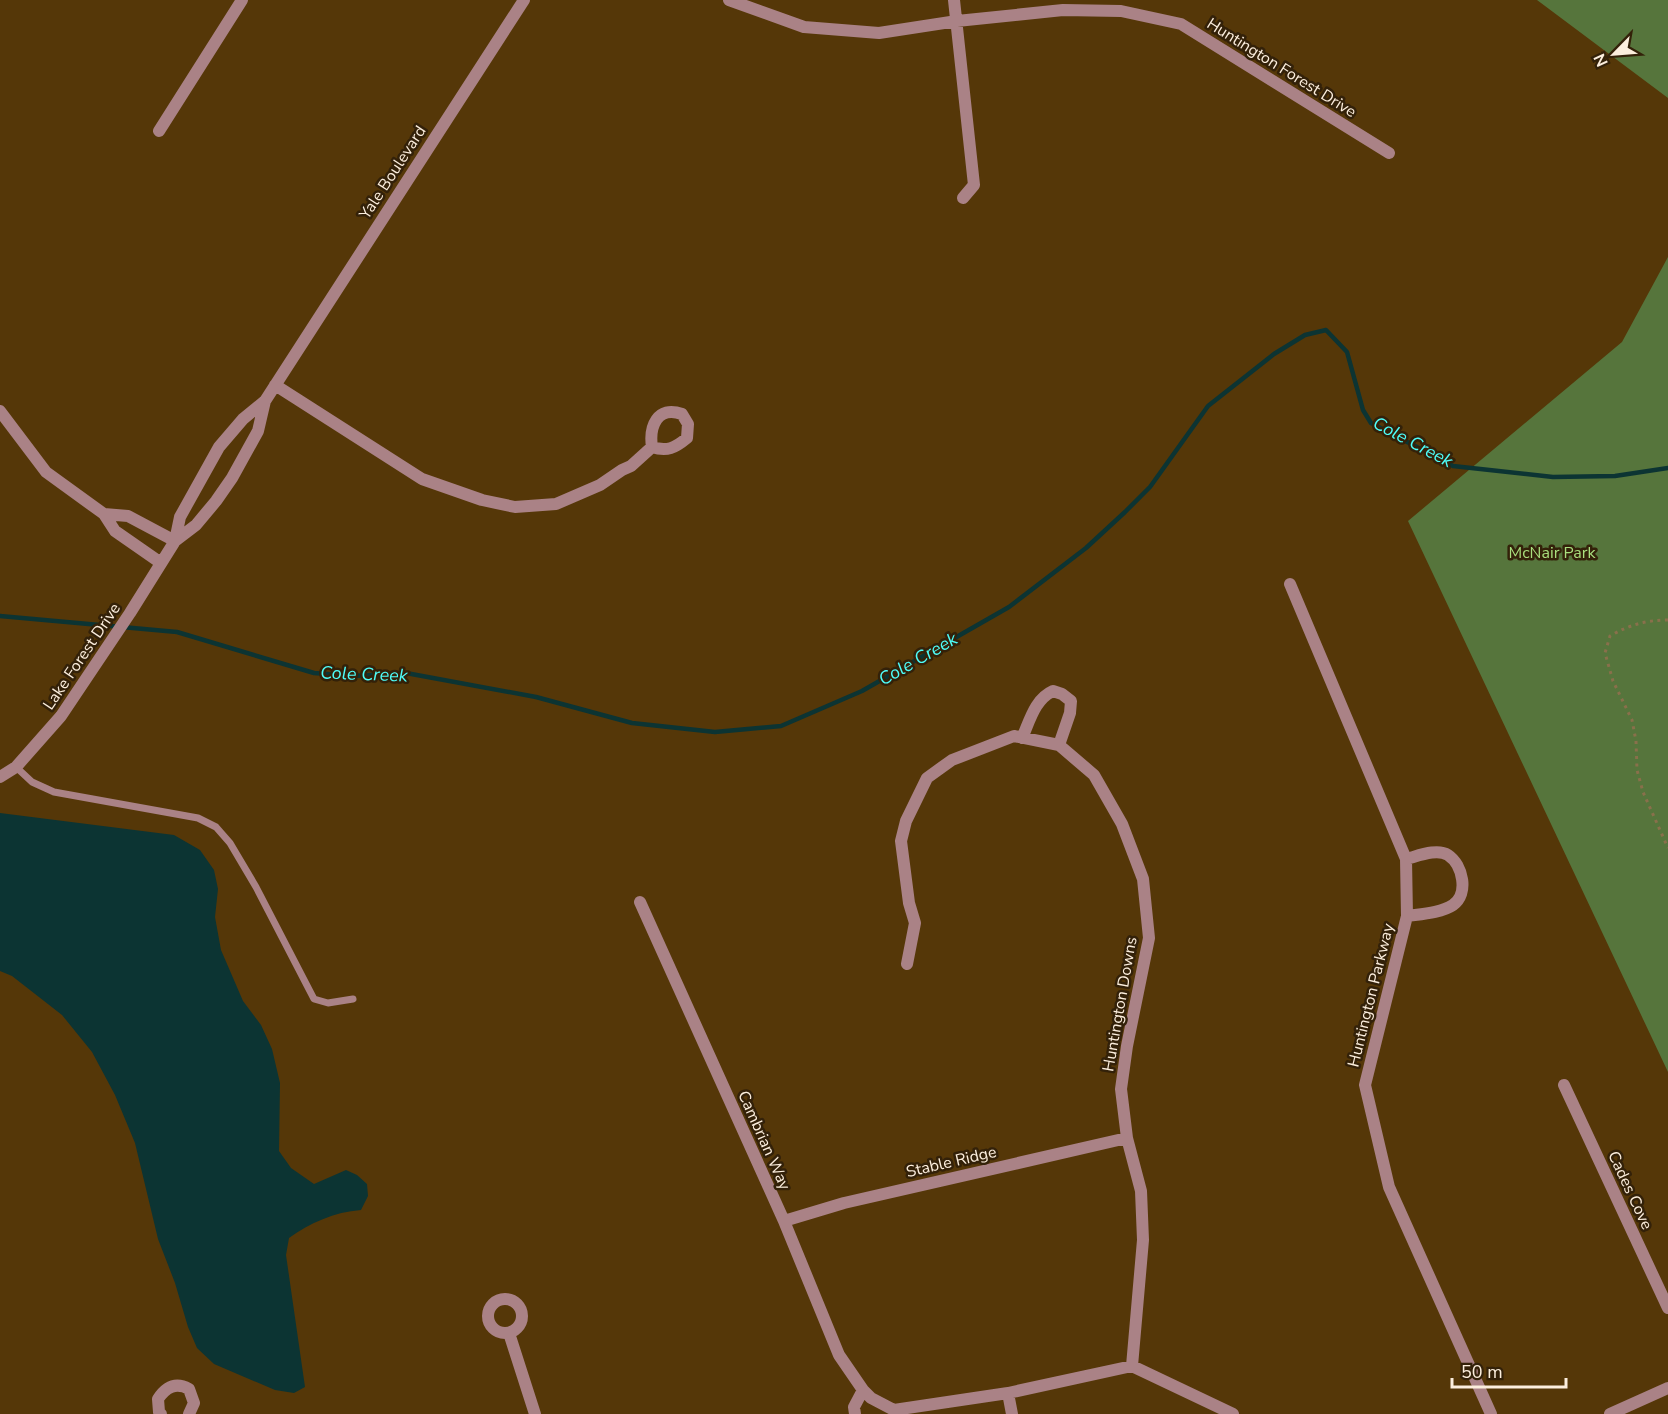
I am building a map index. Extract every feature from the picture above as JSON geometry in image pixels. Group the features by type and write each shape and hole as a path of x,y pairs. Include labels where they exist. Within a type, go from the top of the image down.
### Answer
{"street":[{"path":"159,131 242,0"},
{"name":"Yale Boulevard","path":"289,361 524,0"},
{"name":"Huntington Forest Drive","path":"729,0 804,27 879,33 957,21 1063,10 1121,11 1181,24 1389,153"},
{"path":"954,0 974,185 963,198"},
{"name":"Lake Forest Drive","path":"175,541 180,517 219,447 243,419 265,401 289,361"},
{"path":"275,385 422,479 482,500 515,507 556,504 600,485 630,466 652,447"},
{"name":"Lake Forest Drive","path":"0,777 16,767 61,716 175,541 196,525 232,478 258,431 265,401"},
{"path":"0,411 46,472 104,514 115,531 161,563"},
{"path":"104,514 128,516 175,541"},
{"name":"Huntington Parkway","path":"1290,584 1406,859 1407,916 1365,1084 1389,1187 1491,1414"},
{"path":"1022,738 1039,701 1053,691 1071,700 1070,712 1059,745"},
{"name":"Huntington Downs","path":"907,964 915,923 909,903 901,841 906,821 927,778 952,760 1014,736 1059,745 1094,775 1122,824 1143,879 1149,938 1126,1046 1121,1089 1127,1138 1141,1191 1143,1240 1132,1366"},
{"path":"1406,859 1435,852 1448,855 1458,867 1463,882 1461,893 1454,904 1435,912 1407,916"},
{"name":"Cambrian Way","path":"640,902 784,1221 839,1355 871,1398 893,1412 1008,1394 1132,1366"},
{"name":"Cades Cove","path":"1564,1085 1668,1308"},
{"name":"Stable Ridge","path":"784,1221 844,1203 1127,1138"},
{"path":"509,1333 535,1414"},
{"path":"1132,1366 1233,1414"},
{"path":"158,1413 158,1399 163,1390 172,1385 182,1385 189,1389 194,1403 189,1414"},
{"path":"1610,1414 1668,1388"},
{"path":"855,1414 855,1407 863,1390"},
{"path":"1008,1394 1012,1414"}],"lane":[{"path":"16,767 32,782 54,792 198,818 216,826 230,843 256,887 314,999 328,1003 353,999"}],"path":[{"path":"1668,620 1655,620 1628,626 1610,636 1605,653 1613,681 1632,720 1636,741 1636,771 1668,848"}],"green space":[{"path":"1537,0 1668,0 1668,98"},
{"name":"McNair Park","path":"1668,257 1668,1072 1408,521 1622,342"}],"water":[{"path":"0,813 174,835 200,850 214,870 218,889 215,917 221,950 243,1001 261,1025 272,1049 280,1083 279,1151 291,1168 314,1184 346,1170 357,1175 367,1184 368,1196 361,1210 323,1219 289,1238 286,1255 305,1387 294,1393 275,1390 214,1364 197,1348 158,1239 135,1143 115,1095 92,1052 62,1015 12,976 0,971"}],"waterway":[{"name":"Cole Creek","path":"0,616 177,632 314,673 353,676 406,673 536,697 632,723 715,732 781,726 862,691 1009,607 1086,548 1150,487 1208,406 1274,354 1305,335 1326,330 1347,352 1363,410 1371,423 1453,466 1553,477 1615,476 1668,468"}]}
